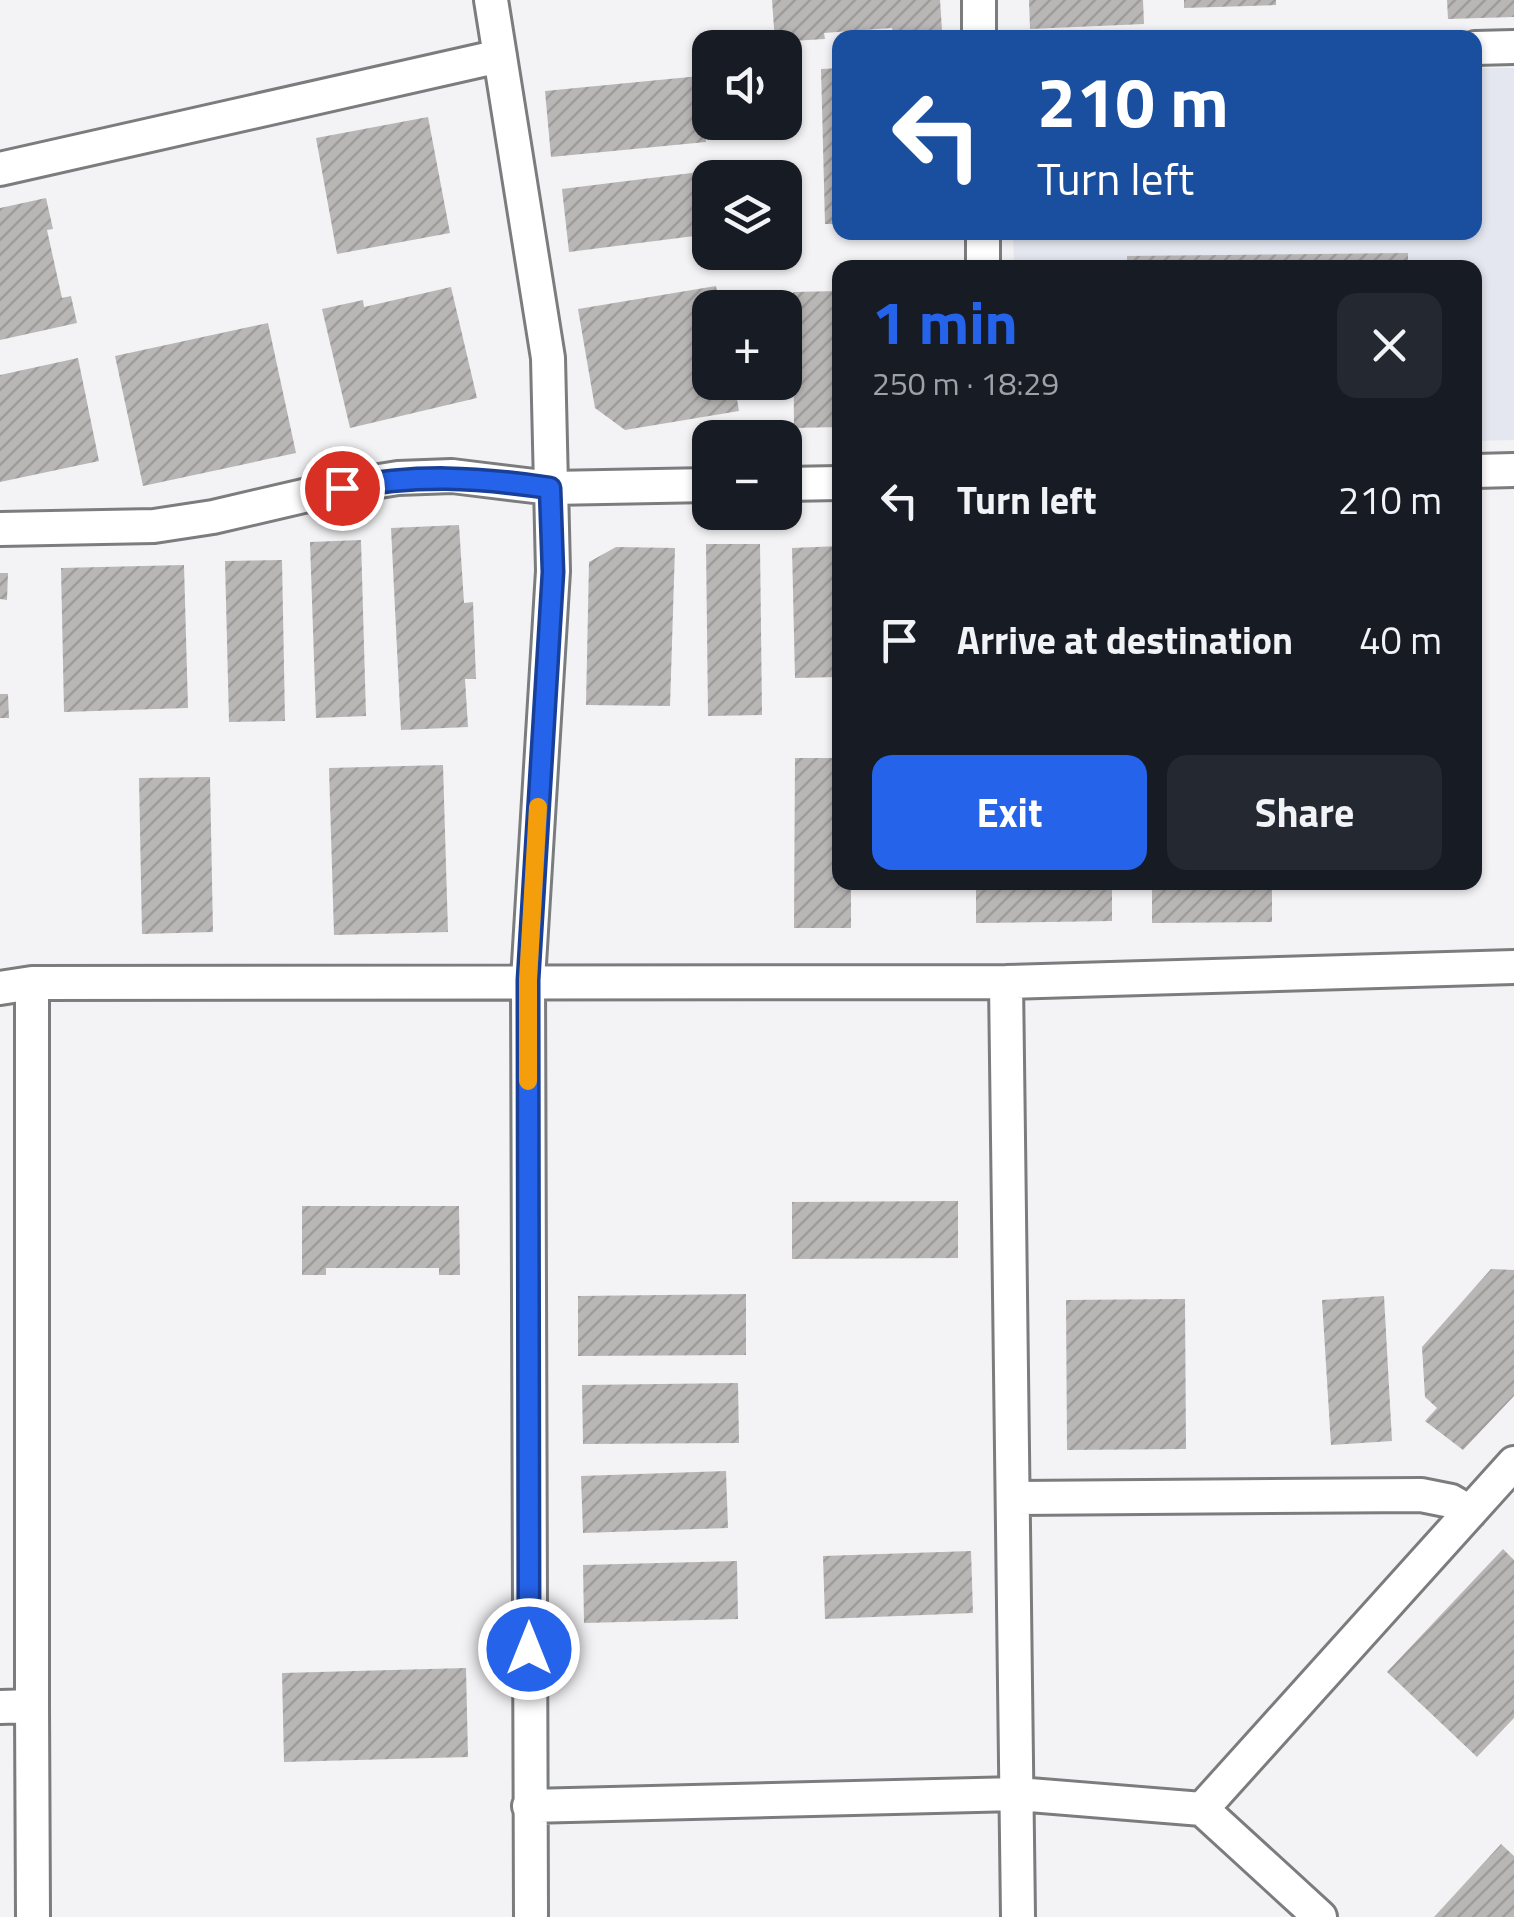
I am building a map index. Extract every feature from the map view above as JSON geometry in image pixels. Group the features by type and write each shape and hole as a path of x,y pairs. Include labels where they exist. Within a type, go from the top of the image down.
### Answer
{"street":[{"path":"492,0 548,358 553,572 528,980 531,1917"},
{"path":"979,0 980,30"},
{"path":"1482,48 1514,48"},
{"path":"0,169 500,56"},
{"path":"1482,471 1514,470"},
{"path":"0,529 154,526 398,478 452,476 550,488 692,486"},
{"path":"802,484 832,483"},
{"path":"33,1917 16,1707 16,985 528,980 1006,982 1514,967"},
{"path":"1006,982 1018,1917"},
{"path":"1202,1809 1514,1463"},
{"path":"1013,1498 1421,1495 1436,1496 1470,1512"},
{"path":"529,1806 1017,1794 1202,1809 1320,1917"}],"shaded area":[{"path":"1482,68 1514,68 1514,440 1482,441 1482,260 1014,260 1013,240 1482,240"}],"building":[{"path":"772,0 940,0 942,30 832,30 824,33 825,39 802,40 802,30 774,30"},
{"path":"1029,0 1143,0 1144,24 1030,29"},
{"path":"1184,0 1276,0 1276,5 1184,8"},
{"path":"1447,0 1514,0 1514,17 1448,19"},
{"path":"832,68 832,224 825,224 821,69"},
{"path":"692,77 692,140 706,142 551,157 545,91"},
{"path":"428,117 450,233 337,254 316,138"},
{"path":"692,173 692,236 569,252 562,189"},
{"path":"46,198 53,229 47,230 62,298 71,296 77,323 0,340 0,208"},
{"path":"1408,253 1408,260 1127,260 1127,256"},
{"path":"451,287 477,398 350,428 322,309 363,300 364,307"},
{"path":"692,290 692,400 737,400 739,411 625,430 595,408 578,309"},
{"path":"832,291 832,427 802,428 802,420 794,420 794,400 802,400 802,292"},
{"path":"268,323 296,453 143,486 115,356"},
{"path":"78,358 99,461 0,482 0,375"},
{"path":"459,525 464,603 473,602 476,679 465,679 468,727 401,730 391,528"},
{"path":"361,540 366,716 316,718 310,542"},
{"path":"706,544 760,544 762,715 708,716"},
{"path":"832,546 832,677 795,678 792,548"},
{"path":"616,547 675,548 670,706 586,705 589,562"},
{"path":"282,560 285,721 229,722 225,561"},
{"path":"184,565 188,708 64,712 61,568"},
{"path":"0,573 8,573 7,600 0,599"},
{"path":"0,694 8,694 9,718 0,718"},
{"path":"795,758 832,758 832,890 851,890 851,928 794,928"},
{"path":"443,765 448,932 334,935 329,768"},
{"path":"210,777 213,932 142,934 139,778"},
{"path":"976,890 1112,890 1112,921 976,923"},
{"path":"1152,890 1272,890 1272,922 1152,923"},
{"path":"958,1201 958,1258 792,1259 792,1202"},
{"path":"302,1206 459,1206 460,1275 439,1275 439,1268 326,1268 326,1275 302,1275"},
{"path":"1491,1269 1514,1270 1514,1396 1463,1450 1425,1421 1437,1408 1425,1397 1422,1347"},
{"path":"746,1294 746,1355 578,1356 578,1296"},
{"path":"1384,1296 1392,1441 1331,1445 1322,1300"},
{"path":"1185,1299 1186,1449 1067,1450 1066,1300"},
{"path":"738,1383 739,1443 583,1444 582,1385"},
{"path":"726,1471 728,1528 583,1533 581,1476"},
{"path":"1503,1549 1514,1560 1514,1718 1477,1757 1387,1672"},
{"path":"971,1551 973,1613 825,1619 823,1556"},
{"path":"737,1561 738,1619 584,1623 583,1565"},
{"path":"466,1668 468,1757 284,1762 282,1673"},
{"path":"1501,1844 1514,1856 1514,1917 1434,1917"}],"slow traffic":[{"path":"528,1081 528,980 538,807"}],"route":[{"path":"342,488 398,478 452,476 550,488 553,572 528,980 529,1649"}]}
